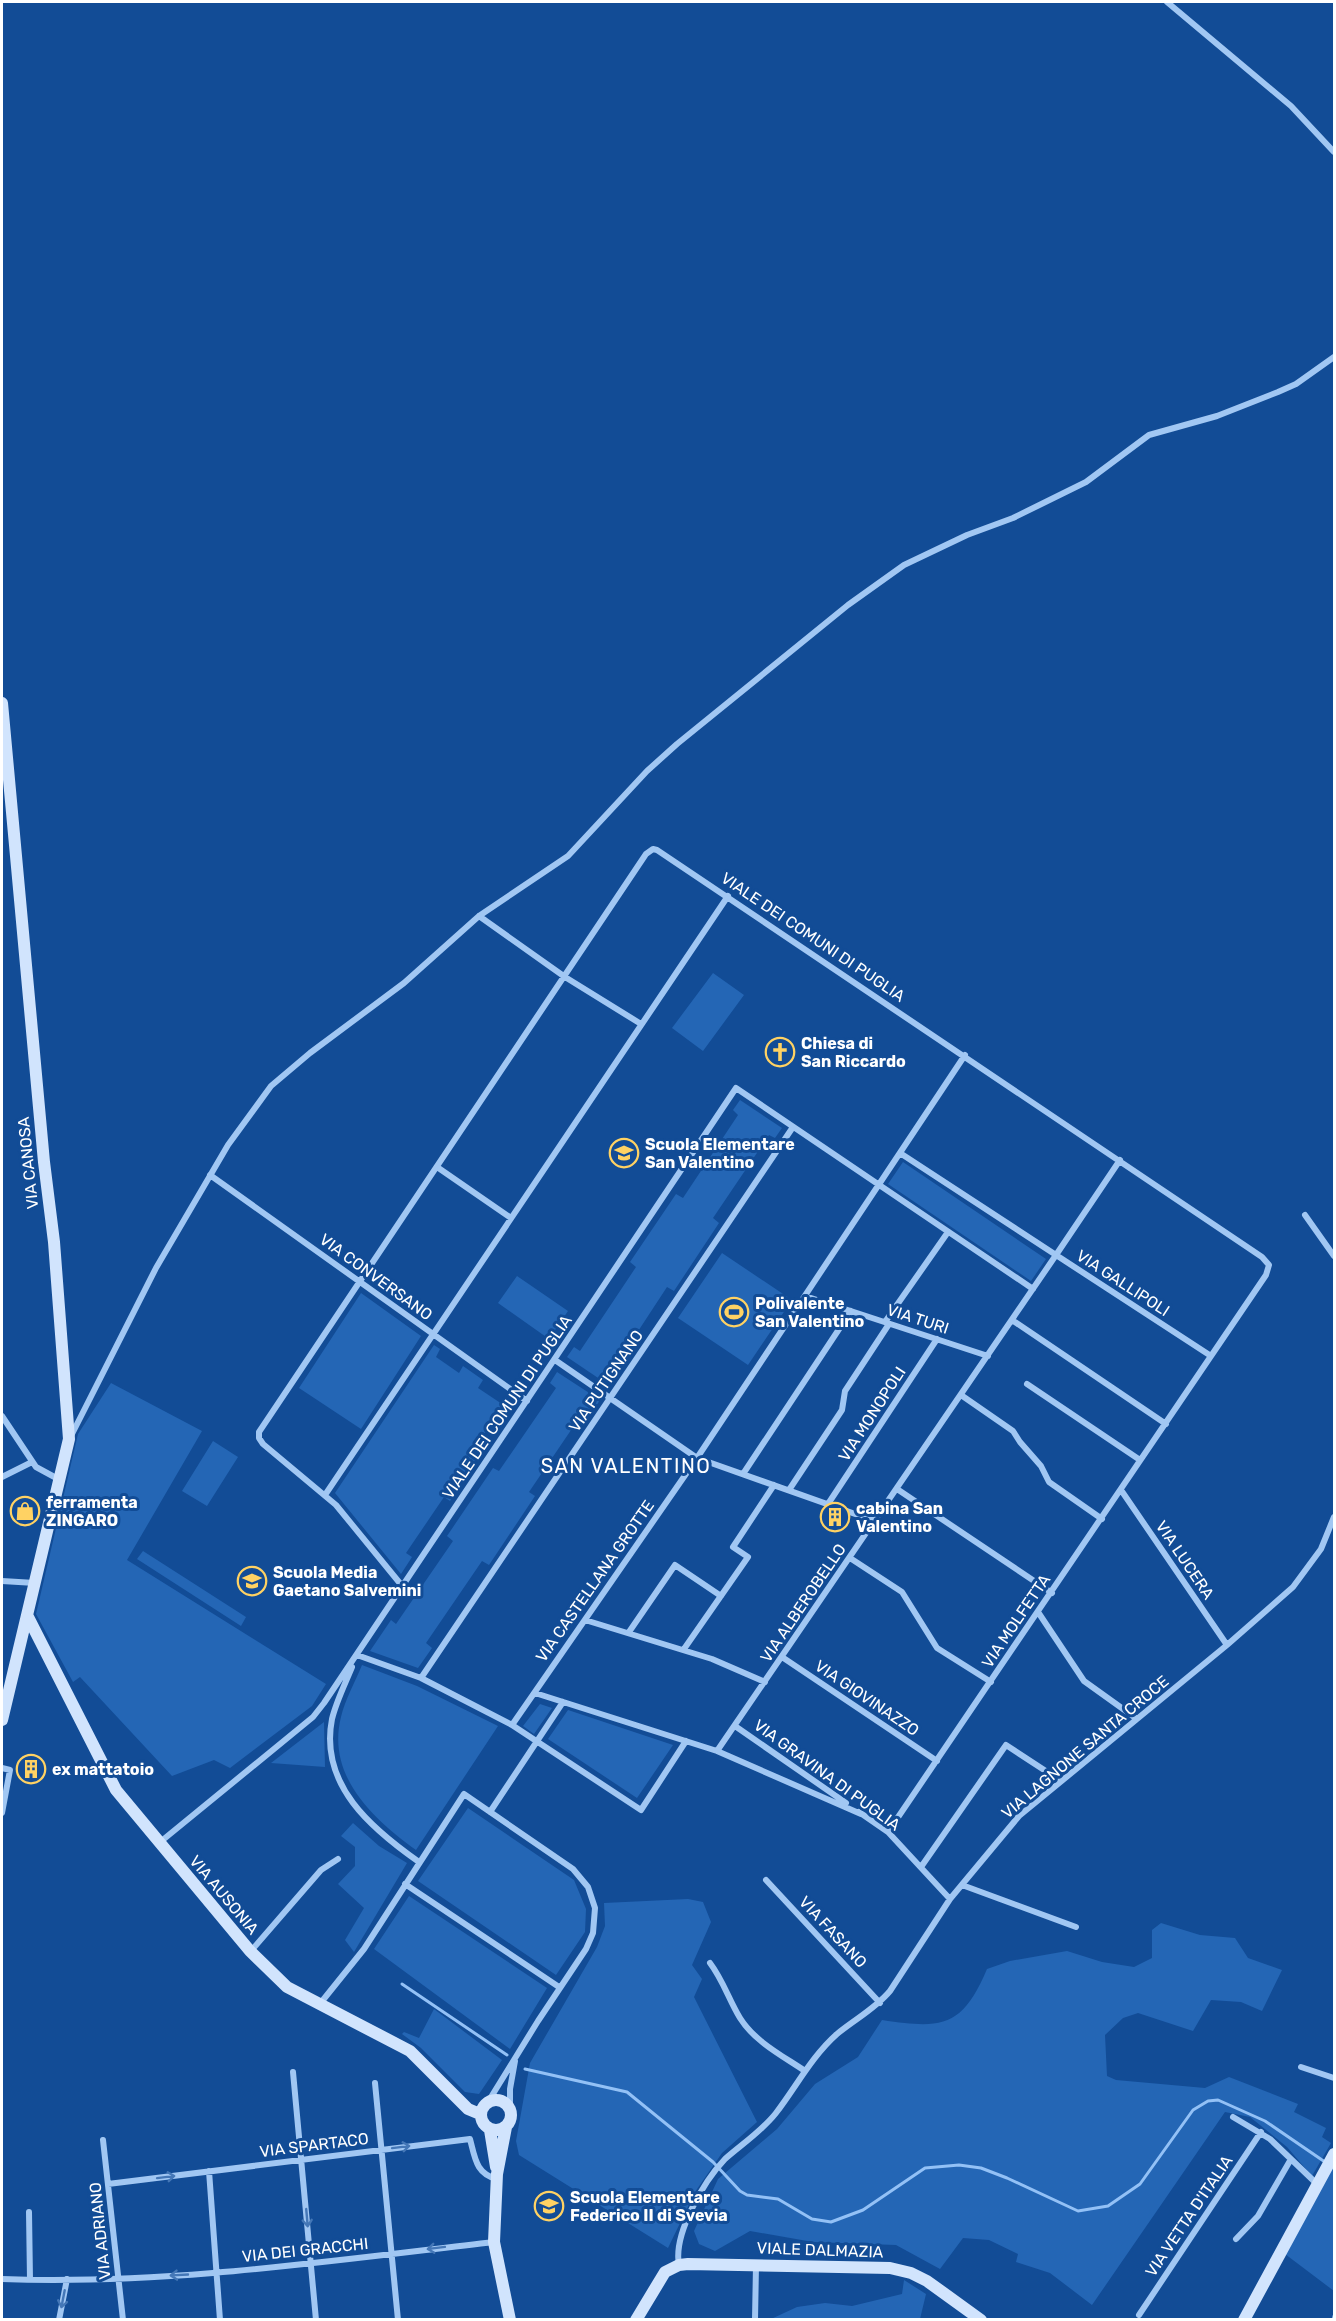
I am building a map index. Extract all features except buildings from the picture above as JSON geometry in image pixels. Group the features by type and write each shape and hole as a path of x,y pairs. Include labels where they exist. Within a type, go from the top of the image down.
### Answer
{"main road":[{"name":"VIA CANOSA","path":"2,703 44,1162 54,1242 69,1440 2,1720"},
{"name":"VIA AUSONIA","path":"27,1616 116,1790 250,1951 287,1987 410,2051 468,2109 480,2114"},
{"path":"497,2176 490,2130 482,2123 480,2114 489,2102 499,2100 510,2110 511,2119 506,2127 497,2176 494,2242 510,2319"},
{"path":"490,2130 502,2130 506,2127"},
{"path":"1244,2319 1335,2154"},
{"path":"636,2319 665,2272 679,2265"},
{"name":"VIALE DALMAZIA","path":"679,2265 867,2266 903,2271 937,2288 981,2319"}],"street":[{"path":"1167,2 1291,106 1335,152"},
{"path":"69,1440 156,1268 249,1113 271,1086 404,983 479,916 568,856 647,771 677,744 848,605 904,565 968,535 1013,518 1086,482 1149,435 1217,416 1278,392 1296,384 1335,357"},
{"name":"VIALE DEI COMUNI DI PUGLIA","path":"565,976 646,854 653,849 657,850 965,1055 1266,1260 1269,1265 1266,1275 1211,1356"},
{"path":"326,1495 728,896"},
{"path":"479,916 565,976 641,1024"},
{"path":"404,1587 326,1495 263,1444 259,1438 259,1432 565,976"},
{"path":"965,1055 900,1153 1056,1255 1120,1160"},
{"name":"VIALE DEI COMUNI DI PUGLIA","path":"158,1843 313,1717 404,1587 736,1088 878,1186 1033,1288"},
{"name":"VIA PUTIGNANO","path":"421,1678 793,1127"},
{"name":"VIA CASTELLANA GROTTE","path":"512,1725 697,1458 900,1153"},
{"path":"437,1167 511,1218"},
{"name":"VIA CONVERSANO","path":"210,1175 527,1401"},
{"path":"1305,1215 1335,1256"},
{"path":"789,1490 842,1410 845,1391 948,1232"},
{"name":"VIA GALLIPOLI","path":"1012,1320 1056,1255 1211,1356"},
{"name":"VIA TURI","path":"805,1296 988,1356"},
{"path":"743,1474 851,1311"},
{"path":"1012,1320 1166,1424 1211,1356"},
{"name":"VIA ALBEROBELLO","path":"717,1751 1012,1320"},
{"name":"VIA MONOPOLI","path":"828,1504 937,1339"},
{"path":"555,1360 697,1458 876,1521"},
{"path":"1026,1384 1140,1460"},
{"path":"961,1395 1013,1431 1041,1466 1049,1482 1102,1519"},
{"path":"2,1416 36,1467 60,1480"},
{"name":"VIA MOLFETTA","path":"888,1832 1166,1424"},
{"path":"2,1477 32,1462"},
{"path":"684,1650 748,1557 733,1547 774,1485"},
{"path":"897,1489 1052,1593"},
{"name":"VIA LUCERA","path":"1121,1490 1227,1645"},
{"name":"VIA LAGNONE SANTA CROCE","path":"679,2265 676,2252 679,2239 712,2175 724,2160 774,2115 836,2035 880,2003 918,1953 950,1899 1019,1816 1227,1645 1293,1587 1333,1531 1335,1517"},
{"path":"850,1558 902,1592 937,1648 991,1682"},
{"path":"629,1632 675,1565 721,1596"},
{"path":"2,1581 35,1583"},
{"path":"1038,1612 1084,1681 1137,1719"},
{"path":"585,1620 684,1650 765,1682"},
{"path":"419,1862 384,1837 362,1816 351,1802 334,1765 332,1723 357,1656 421,1678 512,1725 640,1810 686,1741"},
{"name":"VIA GIOVINAZZO","path":"782,1657 936,1761"},
{"path":"535,1693 717,1751 861,1814"},
{"path":"490,1812 563,1702"},
{"name":"VIA GRAVINA DI PUGLIA","path":"735,1726 888,1832 950,1899"},
{"path":"921,1867 1006,1745 1061,1781"},
{"path":"2,1768 10,1770 2,1813"},
{"path":"319,2005 364,1949 464,1794 573,1869 591,1894 595,1916 593,1933 586,1949 489,2102"},
{"path":"250,1951 321,1870 338,1859"},
{"name":"VIA FASANO","path":"766,1880 880,2003"},
{"path":"405,1884 560,1987"},
{"path":"962,1886 1076,1927"},
{"path":"710,1964 719,1974 740,2018 756,2037 806,2071"},
{"path":"510,2110 510,2089 516,2058"},
{"path":"1301,2067 1335,2078"},
{"path":"293,2072 316,2319"},
{"path":"375,2083 398,2319"},
{"path":"1233,2116 1261,2132 1317,2185"},
{"name":"VIA VETTA D'ITALIA","path":"1139,2315 1261,2132"},
{"name":"VIA SPARTACO","path":"108,2184 470,2139 477,2167 487,2177 497,2176"},
{"name":"VIA ADRIANO","path":"103,2140 123,2319"},
{"path":"1236,2239 1258,2216 1291,2159"},
{"path":"209,2171 220,2319"},
{"path":"29,2212 30,2280"},
{"name":"VIA DEI GRACCHI","path":"2,2279 118,2278 217,2272 494,2242"},
{"path":"755,2319 756,2264"},
{"path":"60,2319 67,2279"}],"shaded area":[{"path":"713,973 744,995 703,1051 672,1028"},
{"path":"740,1100 782,1128 775,1138 769,1135 713,1218 719,1223 674,1291 667,1287 612,1371 617,1375 610,1386 567,1357 574,1347 580,1351 636,1267 630,1262 676,1194 683,1198 738,1115 733,1110"},
{"path":"903,1162 1046,1259 1031,1281 888,1184"},
{"name":"Polivalente San Valentino","path":"722,1253 792,1300 748,1365 678,1318"},
{"path":"517,1276 568,1311 549,1339 498,1303"},
{"path":"361,1293 421,1336 361,1429 299,1388"},
{"path":"434,1345 440,1349 436,1357 459,1373 463,1366 483,1380 478,1388 502,1404 507,1398 515,1403 501,1425 494,1420 470,1456 476,1461 450,1501 444,1497 406,1553 412,1557 401,1574 335,1493"},
{"path":"557,1372 600,1400 592,1412 586,1408 529,1492 535,1496 489,1565 482,1561 426,1643 432,1648 418,1668 370,1651 391,1620 396,1624 453,1541 447,1536 493,1468 499,1471 556,1388 550,1383"},
{"path":"111,1383 202,1431 127,1560 326,1684 312,1706 230,1768 214,1760 172,1776 80,1677 73,1682 36,1614 78,1434"},
{"path":"213,1441 238,1457 207,1506 182,1491"},
{"path":"143,1551 246,1617 241,1626 137,1559"},
{"path":"362,1665 417,1686 498,1726 416,1850 384,1825 370,1810 347,1777 340,1758 338,1738 341,1717"},
{"path":"540,1704 552,1708 534,1734 523,1726"},
{"path":"568,1710 673,1745 637,1798 548,1739"},
{"path":"324,1722 325,1767 271,1763"},
{"path":"468,1808 574,1880 586,1909 585,1932 556,1975 418,1881"},
{"path":"353,1823 379,1846 407,1863 354,1952 345,1940 364,1908 338,1884 355,1866 355,1847 341,1836"},
{"path":"409,1896 547,1988 510,2049 374,1949"},
{"path":"688,1899 703,1902 711,1922 692,1965 702,1979 694,1997 757,2122 722,2153 695,2192 668,2248 519,2155 516,2141 530,2063 597,1947 605,1926 604,1903"},
{"path":"1161,1923 1200,1935 1235,1938 1248,1958 1282,1970 1262,2011 1241,2002 1211,2000 1193,2031 1138,2013 1123,2018 1105,2035 1107,2076 1116,2080 1205,2088 1229,2077 1298,2104 1294,2112 1326,2128 1322,2137 1331,2143 1312,2176 1287,2147 1250,2117 1225,2112 1092,2305 1050,2273 1016,2262 1018,2254 989,2240 963,2238 940,2269 896,2245 813,2242 750,2231 715,2251 699,2244 694,2231 718,2179 777,2129 815,2084 858,2057 882,2020 920,2024 948,2020 968,2003 987,1969 1010,1961 1067,1951 1102,1962 1134,1967 1152,1958 1152,1930"},
{"path":"434,2009 502,2060 479,2094 465,2092 421,2048 402,2034 404,2032 419,2038"},
{"path":"1334,2162 1334,2291 1285,2254"},
{"path":"904,2280 926,2294 920,2319 771,2319 797,2307 825,2303 852,2306 902,2294"}],"waterway":[{"path":"402,1984 507,2055"},
{"path":"525,2069 627,2092 713,2162 740,2191 747,2195 778,2199 812,2219 831,2222 863,2210 925,2168 959,2165 981,2168 1007,2178 1078,2211 1108,2206 1140,2184 1193,2110 1208,2101 1218,2100 1265,2121 1325,2162"},
{"path":"1333,2320 1334,2316"}],"place":[{"name":"Chiesa di San Riccardo","path":"780,1052"},
{"name":"Scuola Elementare San Valentino","path":"624,1153"},
{"name":"Polivalente San Valentino","path":"734,1312"},
{"name":"ferramenta ZINGARO","path":"25,1511"},
{"name":"cabina San Valentino","path":"835,1517"},
{"name":"Scuola Media Gaetano Salvemini","path":"252,1581"},
{"name":"ex mattatoio","path":"31,1769"},
{"name":"Scuola Elementare Federico II di Svevia","path":"549,2206"}],"district":[{"name":"SAN VALENTINO","path":"626,1466"}]}
